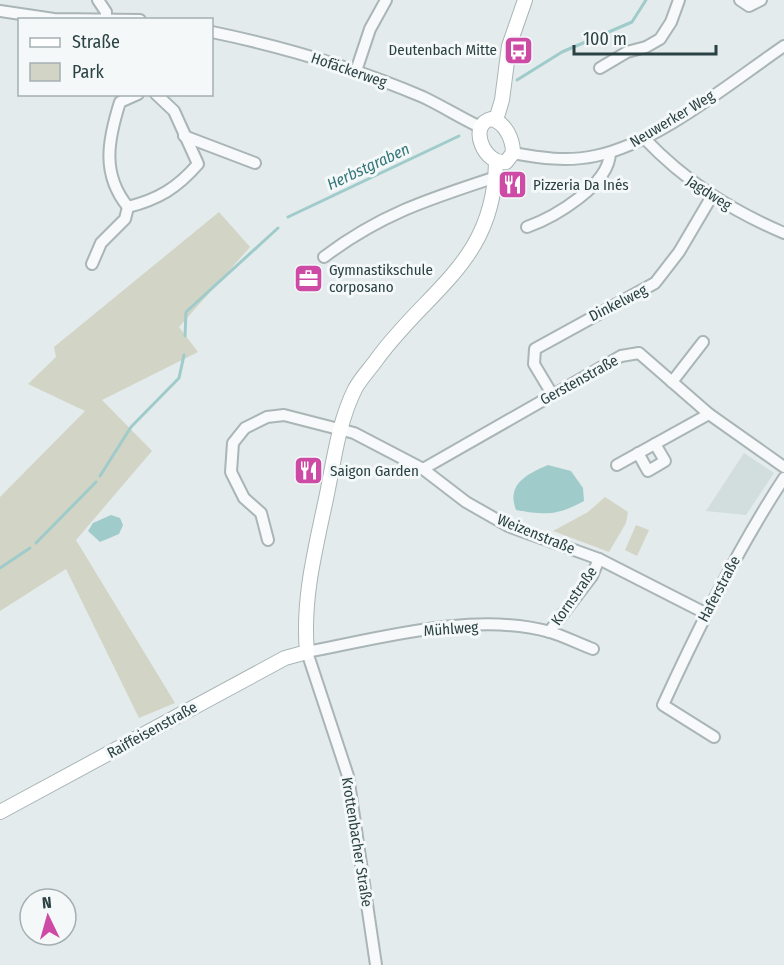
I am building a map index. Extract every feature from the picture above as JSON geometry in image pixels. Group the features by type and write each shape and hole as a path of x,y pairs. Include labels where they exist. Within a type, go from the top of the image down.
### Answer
{"street":[{"path":"98,0 106,12 106,18"},
{"path":"356,70 370,29 386,0"},
{"path":"496,120 502,100 509,46 525,0"},
{"path":"600,68 627,52 646,47 660,39 671,22 679,0"},
{"path":"740,0 749,6 760,0"},
{"path":"0,11 42,18"},
{"name":"Hofäckerweg","path":"213,32 299,53 356,70 424,98 480,127"},
{"name":"Neuwerker Weg","path":"513,153 558,160 610,153 644,138 784,46"},
{"path":"128,207 116,192 110,168 111,131 120,102 134,96"},
{"path":"128,207 156,200 186,178 198,164 174,111 158,96"},
{"path":"307,652 304,621 307,592 340,431 356,388 394,335 456,274 471,253 490,212 496,177 496,162 483,146 480,127 486,120 496,120 504,127 512,144 513,153 506,162 496,162"},
{"path":"184,136 255,163"},
{"name":"Jagdweg","path":"644,138 687,179 747,217 784,233"},
{"path":"527,227 561,211 596,183 609,164 610,153"},
{"path":"324,256 354,234 405,207 496,177"},
{"name":"Dinkelweg","path":"552,394 534,364 532,358 535,349 623,298 655,283 679,252 712,195"},
{"path":"92,264 101,243 125,219 128,207"},
{"path":"672,382 703,342"},
{"name":"Gerstenstraße","path":"423,469 552,394 633,352 639,353 709,414 784,467"},
{"path":"617,465 709,414"},
{"name":"Weizenstraße","path":"268,540 261,513 244,498 231,472 233,443 245,428 267,417 284,415 354,434 423,469 466,502 508,526 599,559 705,613"},
{"path":"638,453 648,471 664,461 655,444"},
{"name":"Haferstraße","path":"714,737 663,705 705,613 754,523 784,478"},
{"name":"Kornstraße","path":"549,632 592,576 599,559"},
{"name":"Mühlweg","path":"307,652 438,627 498,626 549,632 593,649"},
{"name":"Raiffeisenstraße","path":"0,812 285,658 307,652"},
{"name":"Krottenbacher Straße","path":"307,652 348,776 376,965"}],"shaded area":[{"path":"744,453 774,473 746,515 706,511"}],"green space":[{"path":"219,212 250,247 179,327 198,352 102,400 152,451 76,540 175,703 139,718 66,569 0,611 0,497 85,411 28,384 56,357 54,347"},
{"path":"605,497 628,512 626,523 609,552 553,531 588,512"},
{"path":"636,525 649,530 637,556 625,550"}],"water":[{"path":"548,465 571,471 583,488 584,501 551,513 516,510 514,493 520,481"},
{"path":"111,515 120,518 123,525 119,534 100,542 88,531 93,523"}],"waterway":[{"name":"Herbstgraben","path":"517,80 562,52 632,22 646,0"},
{"name":"Herbstgraben","path":"288,217 459,136"},
{"name":"Herbstgraben","path":"185,336 186,312 278,228"},
{"path":"100,476 131,427 179,378 184,355"},
{"path":"36,543 96,482"},
{"path":"0,568 30,548"}],"place":[{"name":"Deutenbach Mitte","path":"518,50"},
{"name":"Pizzeria Da Inés","path":"512,185"},
{"name":"Gymnastikschule corposano","path":"308,279"},
{"name":"Saigon Garden","path":"309,471"}]}
